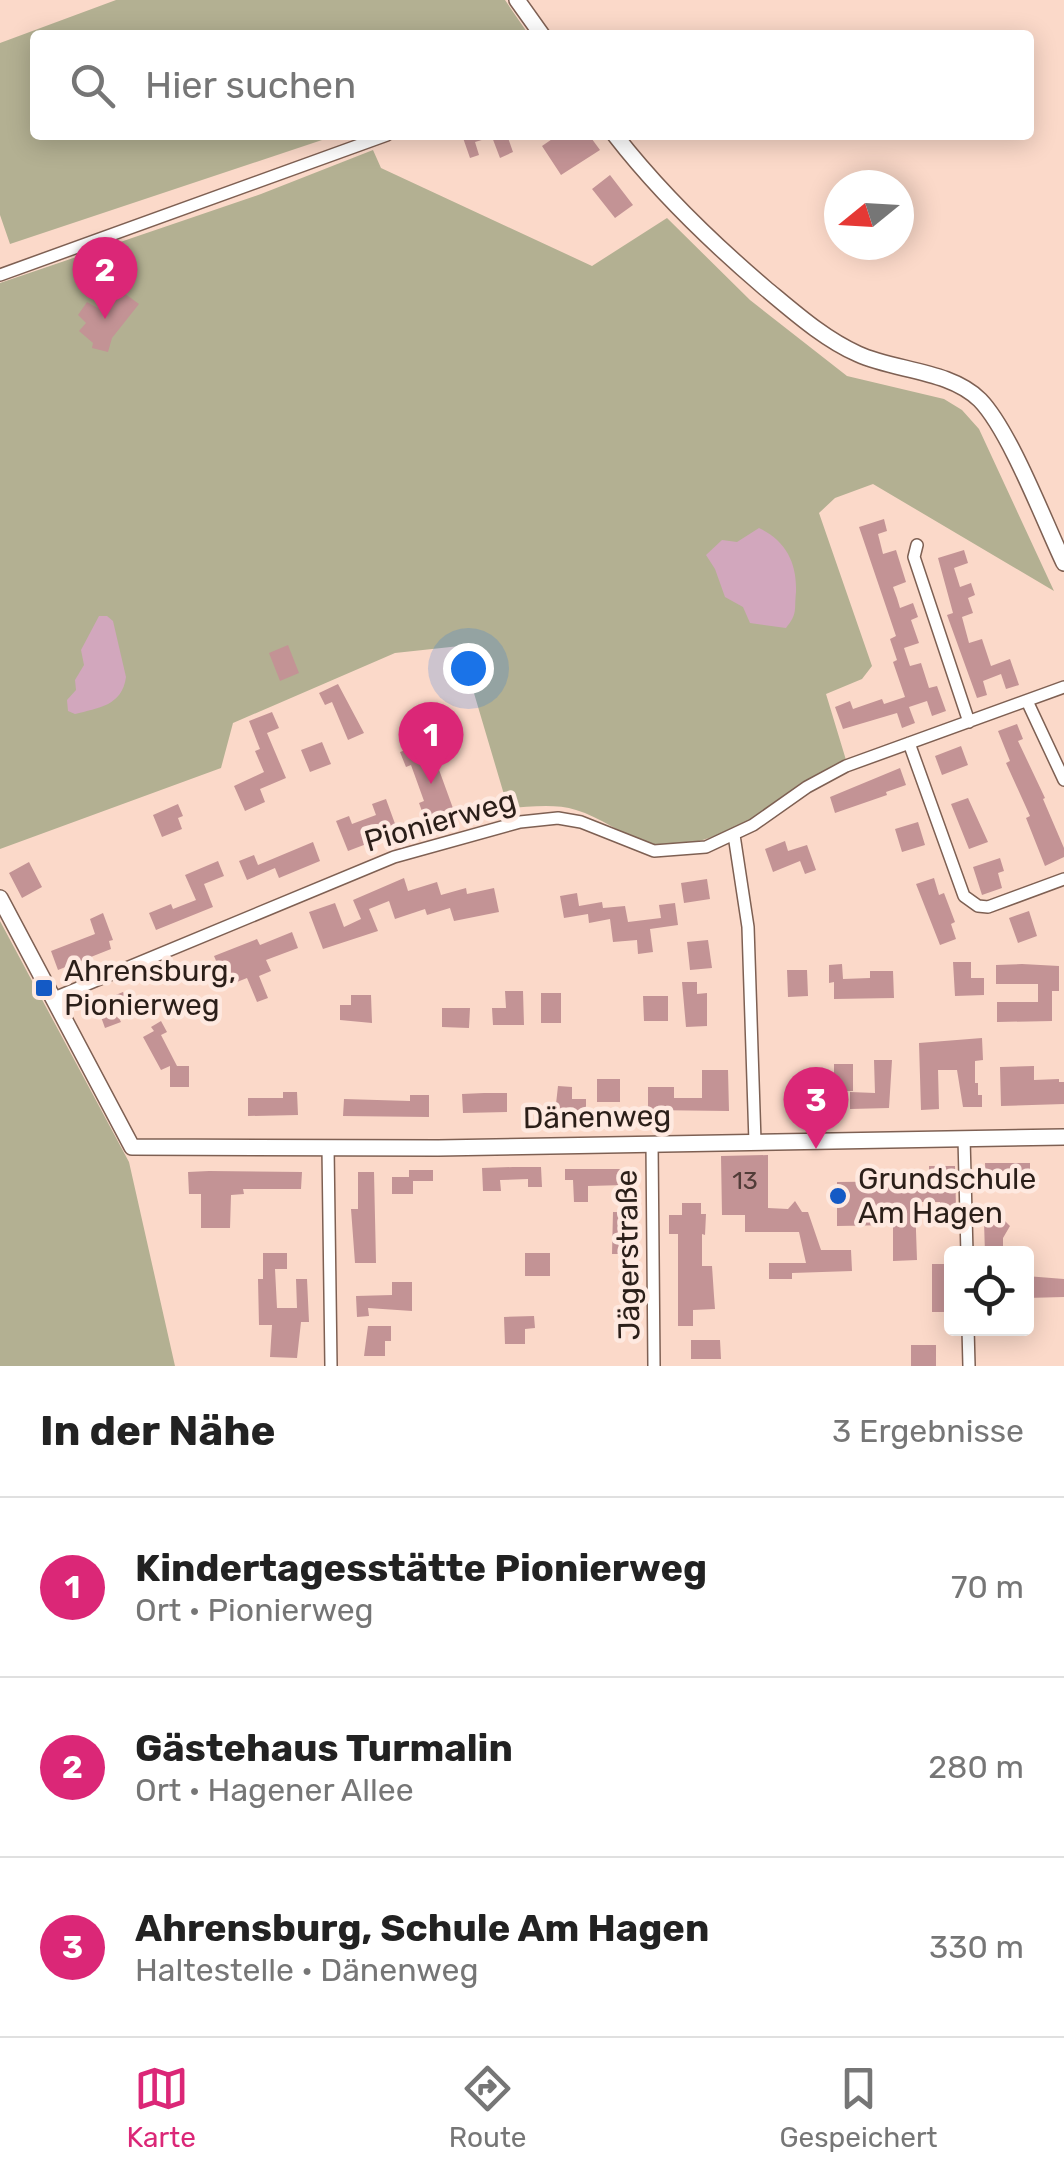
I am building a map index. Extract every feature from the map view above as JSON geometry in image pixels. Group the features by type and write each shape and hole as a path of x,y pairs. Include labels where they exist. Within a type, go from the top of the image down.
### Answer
{"street":[{"path":"517,0 538,30"},
{"path":"0,275 373,140"},
{"path":"619,140 652,183 712,242 829,339 860,356 945,382 978,398 1012,454 1064,563"},
{"path":"918,545 914,557 969,722"},
{"name":"Pionierweg","path":"54,998 394,857 520,822 558,818 581,822 654,850 706,848 846,766 1064,687"},
{"path":"1027,701 1064,780"},
{"path":"909,743 964,896 978,906 988,907 1064,880"},
{"path":"734,835 748,927 755,1142"},
{"path":"0,898 54,998"},
{"name":"Dänenweg","path":"54,998 132,1146 328,1147 1064,1136"},
{"path":"964,1138 967,1246"},
{"name":"Jägerstraße","path":"652,1143 654,1366"},
{"path":"328,1147 331,1366"},
{"path":"968,1336 969,1366"}],"shaded area":[{"path":"116,0 505,0 526,30 35,30"},
{"path":"30,32 30,140 322,140 10,244 0,215 0,43"},
{"path":"373,150 381,168 592,266 667,218 750,300 847,376 944,399 962,410 979,429 1054,591 873,484 835,498 819,513 872,666 862,679 826,694 846,760 750,819 697,841 671,845 646,842 568,808 508,808 460,646 395,653 233,723 221,768 0,849 0,283 261,194"},
{"path":"759,528 783,546 794,572 795,612 786,628 750,623 743,607 725,597 706,555 722,540 737,542"},
{"path":"99,616 113,621 126,677 124,687 114,700 75,714 68,711 67,700 76,690 75,680 84,665 81,650"},
{"path":"0,921 129,1162 175,1366 0,1366"}],"building":[{"path":"464,140 482,140 475,142 479,155 470,158"},
{"path":"493,140 509,140 513,152 500,158"},
{"path":"551,140 593,140 600,150 561,175 542,146"},
{"path":"610,175 633,205 615,218 592,189"},
{"path":"120,290 139,304 112,338 108,352 92,348 93,343 79,331 86,323 78,315 87,302 103,311"},
{"path":"884,519 887,531 878,534 883,554 896,550 906,582 893,587 900,608 913,603 918,617 911,620 919,643 904,648 910,666 921,663 929,688 937,686 946,711 932,716 927,701 909,707 915,723 902,728 897,713 843,729 835,707 850,701 853,709 882,699 884,704 905,697 893,662 897,660 890,639 896,636 859,527"},
{"path":"964,550 968,563 954,568 960,587 971,583 975,595 968,598 973,613 962,617 969,643 982,639 991,666 1010,659 1019,685 1006,689 1001,674 983,681 987,695 977,698 947,615 953,613 938,558"},
{"path":"288,645 299,673 280,681 269,653"},
{"path":"338,684 364,733 348,740 332,702 325,705 319,693"},
{"path":"272,712 279,728 267,733 286,778 260,789 265,802 245,811 234,786 264,772 249,721"},
{"path":"1017,724 1023,739 1018,741 1064,848 1064,857 1045,866 998,731"},
{"path":"447,735 453,749 434,756 454,811 426,822 419,803 424,801 411,765 406,767 400,752"},
{"path":"322,742 331,764 310,772 301,750"},
{"path":"961,746 968,765 942,775 935,756"},
{"path":"900,768 906,785 835,813 830,797"},
{"path":"968,798 988,842 969,849 951,804"},
{"path":"386,799 398,832 348,851 336,821 349,816 352,824 376,815 372,804"},
{"path":"178,804 183,816 178,818 182,829 162,837 153,815"},
{"path":"918,822 925,845 902,852 895,829"},
{"path":"785,841 788,851 807,845 816,870 805,874 800,861 773,872 765,849"},
{"path":"313,842 320,861 279,878 275,868 247,880 239,861 254,855 258,865"},
{"path":"1000,858 1004,871 998,873 1002,888 982,895 973,867"},
{"path":"218,861 224,876 204,884 213,907 156,930 149,913 196,900 185,875"},
{"path":"29,862 42,887 22,898 9,873"},
{"path":"404,878 408,891 437,882 441,895 466,888 467,894 494,888 499,912 454,921 450,908 427,915 425,909 395,919 389,901 369,909 378,931 323,949 309,912 335,903 344,927 361,919 353,900"},
{"path":"934,878 955,922 951,924 956,939 940,945 916,884"},
{"path":"707,879 710,899 684,903 681,883"},
{"path":"577,893 579,906 602,902 603,908 625,906 628,922 661,918 659,905 675,903 678,925 650,929 653,952 638,954 637,940 613,942 610,919 589,923 588,914 564,918 560,896"},
{"path":"1029,911 1037,936 1018,943 1009,918"},
{"path":"103,913 113,940 109,941 111,949 58,970 51,951 95,934 90,919"},
{"path":"292,932 298,948 266,960 271,971 259,976 268,998 257,1002 247,978 227,986 214,956 257,939 260,945"},
{"path":"708,940 712,968 690,970 687,942"},
{"path":"953,962 971,962 971,978 984,978 984,995 955,996"},
{"path":"842,964 843,979 870,978 870,971 893,971 894,998 834,999 829,965"},
{"path":"996,965 1059,966 1059,991 1052,991 1052,1021 997,1022 997,1002 1038,1002 1038,984 996,984"},
{"path":"787,970 807,970 808,996 788,997"},
{"path":"682,982 697,982 697,994 707,993 707,1026 686,1027"},
{"path":"505,991 523,991 524,1025 493,1025 492,1008 506,1008"},
{"path":"123,992 130,1009 117,1014 121,1022 105,1028 96,1003"},
{"path":"541,993 561,993 561,1023 541,1023"},
{"path":"351,995 371,995 372,1023 340,1020 340,1005 351,1005"},
{"path":"643,996 668,996 668,1021 644,1021"},
{"path":"442,1008 470,1008 469,1028 442,1027"},
{"path":"161,1021 167,1032 161,1035 177,1066 189,1066 189,1087 170,1087 170,1066 161,1070 143,1037"},
{"path":"982,1038 983,1060 975,1061 975,1083 978,1095 982,1095 982,1107 963,1107 957,1070 938,1070 939,1109 921,1110 919,1043"},
{"path":"874,1060 892,1060 889,1108 850,1109 850,1092 875,1093"},
{"path":"834,1064 853,1064 853,1091 834,1091"},
{"path":"1034,1066 1034,1080 1064,1082 1064,1104 1001,1106 1000,1067"},
{"path":"702,1070 728,1070 729,1111 648,1110 648,1087 674,1087 674,1098 702,1098"},
{"path":"597,1079 620,1079 620,1102 597,1102"},
{"path":"809,1084 810,1111 790,1111 790,1085"},
{"path":"558,1086 572,1087 572,1099 586,1099 586,1113 555,1113"},
{"path":"283,1092 297,1092 298,1115 248,1116 248,1098 283,1098"},
{"path":"507,1093 507,1112 463,1113 462,1094"},
{"path":"410,1095 429,1095 429,1117 343,1116 344,1099 410,1101"},
{"path":"768,1155 768,1208 788,1209 795,1201 802,1212 808,1212 821,1250 851,1250 852,1271 792,1273 792,1279 769,1279 769,1263 806,1263 799,1232 745,1232 745,1215 722,1215 721,1156"},
{"path":"985,1163 1030,1163 1030,1178 1013,1178 1013,1184 986,1187"},
{"path":"929,1166 955,1166 956,1208 940,1208 940,1202 915,1202 917,1260 893,1261 893,1225 837,1226 837,1182 929,1181"},
{"path":"541,1167 542,1187 528,1187 528,1179 500,1180 501,1191 483,1191 482,1168"},
{"path":"565,1169 625,1169 625,1185 588,1186 588,1202 574,1202 573,1180 565,1180"},
{"path":"409,1170 433,1170 433,1181 413,1181 413,1194 392,1194 392,1177 409,1177"},
{"path":"188,1172 302,1172 301,1189 243,1189 244,1194 231,1195 230,1228 201,1228 201,1194 189,1194"},
{"path":"358,1172 374,1172 376,1263 355,1263 351,1209 358,1209"},
{"path":"682,1203 701,1203 701,1214 706,1214 702,1266 712,1266 715,1309 693,1310 693,1326 678,1326 678,1234 669,1234 669,1215 682,1215"},
{"path":"613,1212 630,1212 630,1254 612,1254"},
{"path":"1004,1220 1010,1226 1003,1246 985,1246 984,1221"},
{"path":"263,1253 287,1253 287,1269 275,1269 277,1308 297,1308 296,1279 307,1279 309,1322 301,1322 297,1358 270,1357 272,1325 259,1325 258,1279 263,1279"},
{"path":"525,1253 550,1253 550,1276 525,1276"},
{"path":"932,1264 944,1264 944,1312 932,1312"},
{"path":"1034,1277 1064,1279 1064,1297 1034,1298"},
{"path":"392,1282 412,1282 412,1311 368,1308 369,1316 357,1317 356,1296 392,1295"},
{"path":"534,1316 535,1328 525,1329 525,1344 505,1344 504,1317"},
{"path":"368,1326 391,1326 385,1356 364,1356"},
{"path":"691,1340 720,1340 721,1359 691,1359"},
{"path":"911,1345 936,1345 936,1366 911,1366"}],"place":[{"name":"Gästehaus Turmalin","path":"105,319"},
{"name":"Kindertagesstätte Pionierweg","path":"431,784"},
{"name":"Ahrensburg, Pionierweg","path":"44,988"},
{"name":"Ahrensburg, Schule Am Hagen","path":"816,1149"},
{"name":"Grundschule Am Hagen","path":"838,1196"}]}
